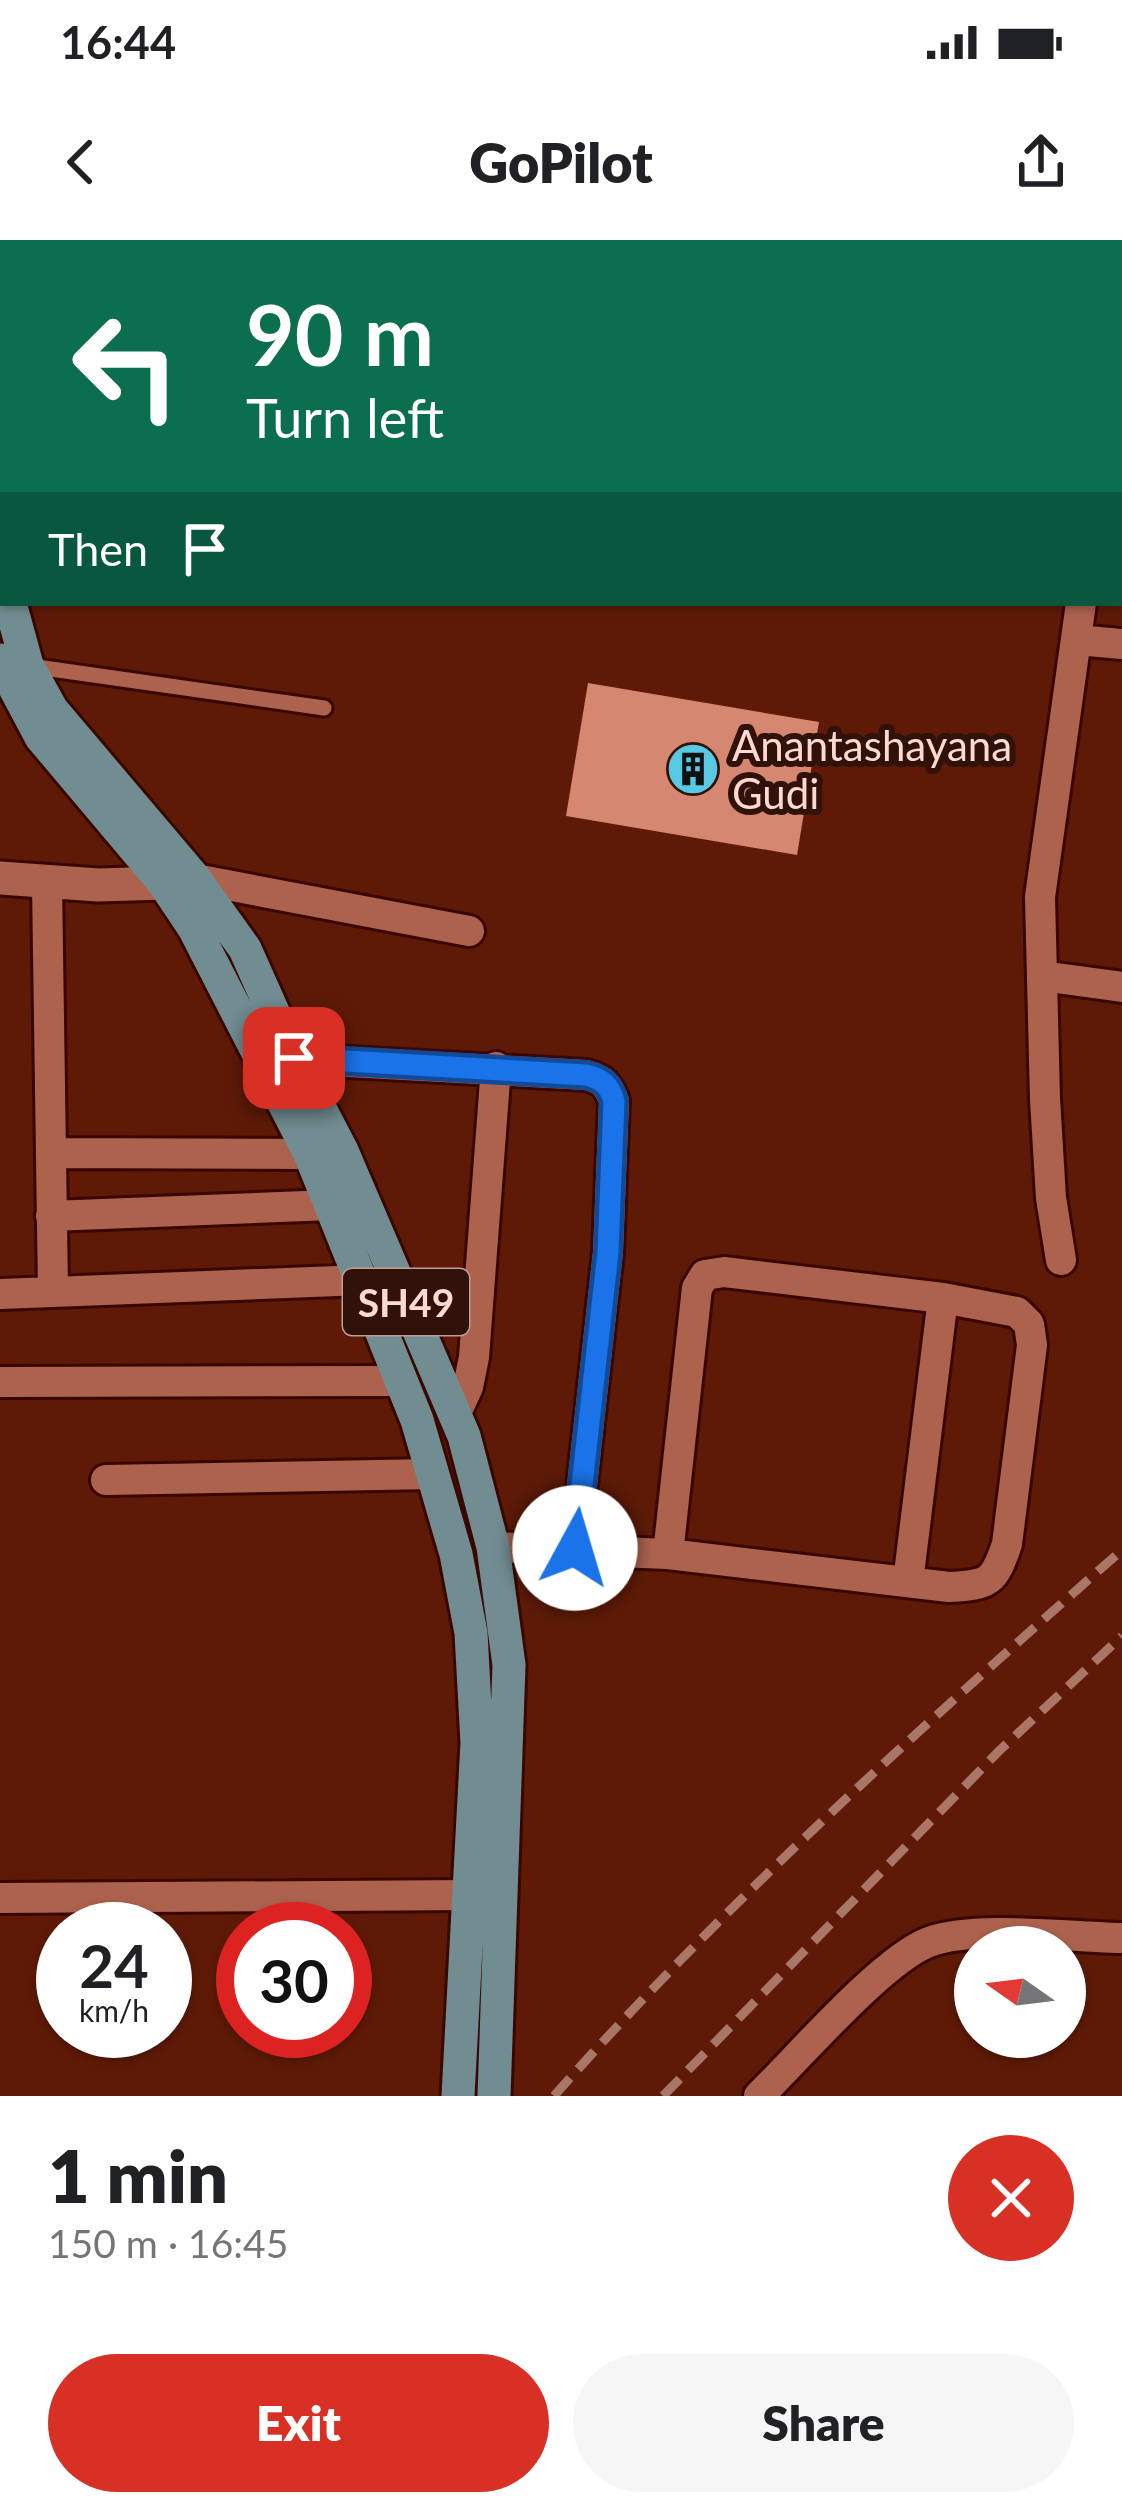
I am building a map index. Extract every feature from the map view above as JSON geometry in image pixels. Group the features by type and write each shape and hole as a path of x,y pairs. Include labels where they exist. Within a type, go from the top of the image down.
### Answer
{"main road":[{"name":"SH49","path":"10,606 14,663 40,737 245,949 342,1151 455,1415 493,1547 508,1665 494,2096"},
{"name":"SH49","path":"180,881 194,928 310,1154 363,1280 434,1474 456,1554 471,1633 477,1743 458,2096"}],"street":[{"path":"1061,1260 1051,1198 1040,898 1081,606"},
{"path":"1076,640 1122,644"},
{"path":"0,878 46,883 180,881 469,932"},
{"path":"46,883 53,1292"},
{"path":"1042,976 1122,986"},
{"path":"294,1058 496,1067 601,1078 614,1101 608,1252 575,1548"},
{"path":"455,1415 475,1357 496,1067"},
{"path":"50,1153 310,1154"},
{"path":"51,1216 331,1205"},
{"path":"493,1547 668,1554 979,1586 997,1574 1007,1544 1032,1345 1029,1324 1017,1312 943,1298 724,1272 705,1275 697,1288 668,1554"},
{"path":"0,1294 363,1280"},
{"path":"908,1582 943,1298"},
{"path":"0,1382 401,1381"},
{"path":"106,1480 434,1474"},
{"path":"0,1898 472,1895"},
{"path":"759,2096 898,1959 932,1940 987,1934 1122,1938"}],"lane":[{"path":"14,663 325,708"}],"building":[{"name":"Anantashayana Gudi","path":"588,683 819,722 797,855 566,816"}],"railway":[{"path":"554,2096 758,1883 1122,1550"},
{"path":"663,2096 999,1751 1122,1636"}],"place":[{"name":"Anantashayana Gudi","path":"693,769"}],"route":[{"path":"294,1058 586,1075 601,1078 610,1088 614,1101 608,1252 575,1548"}]}
